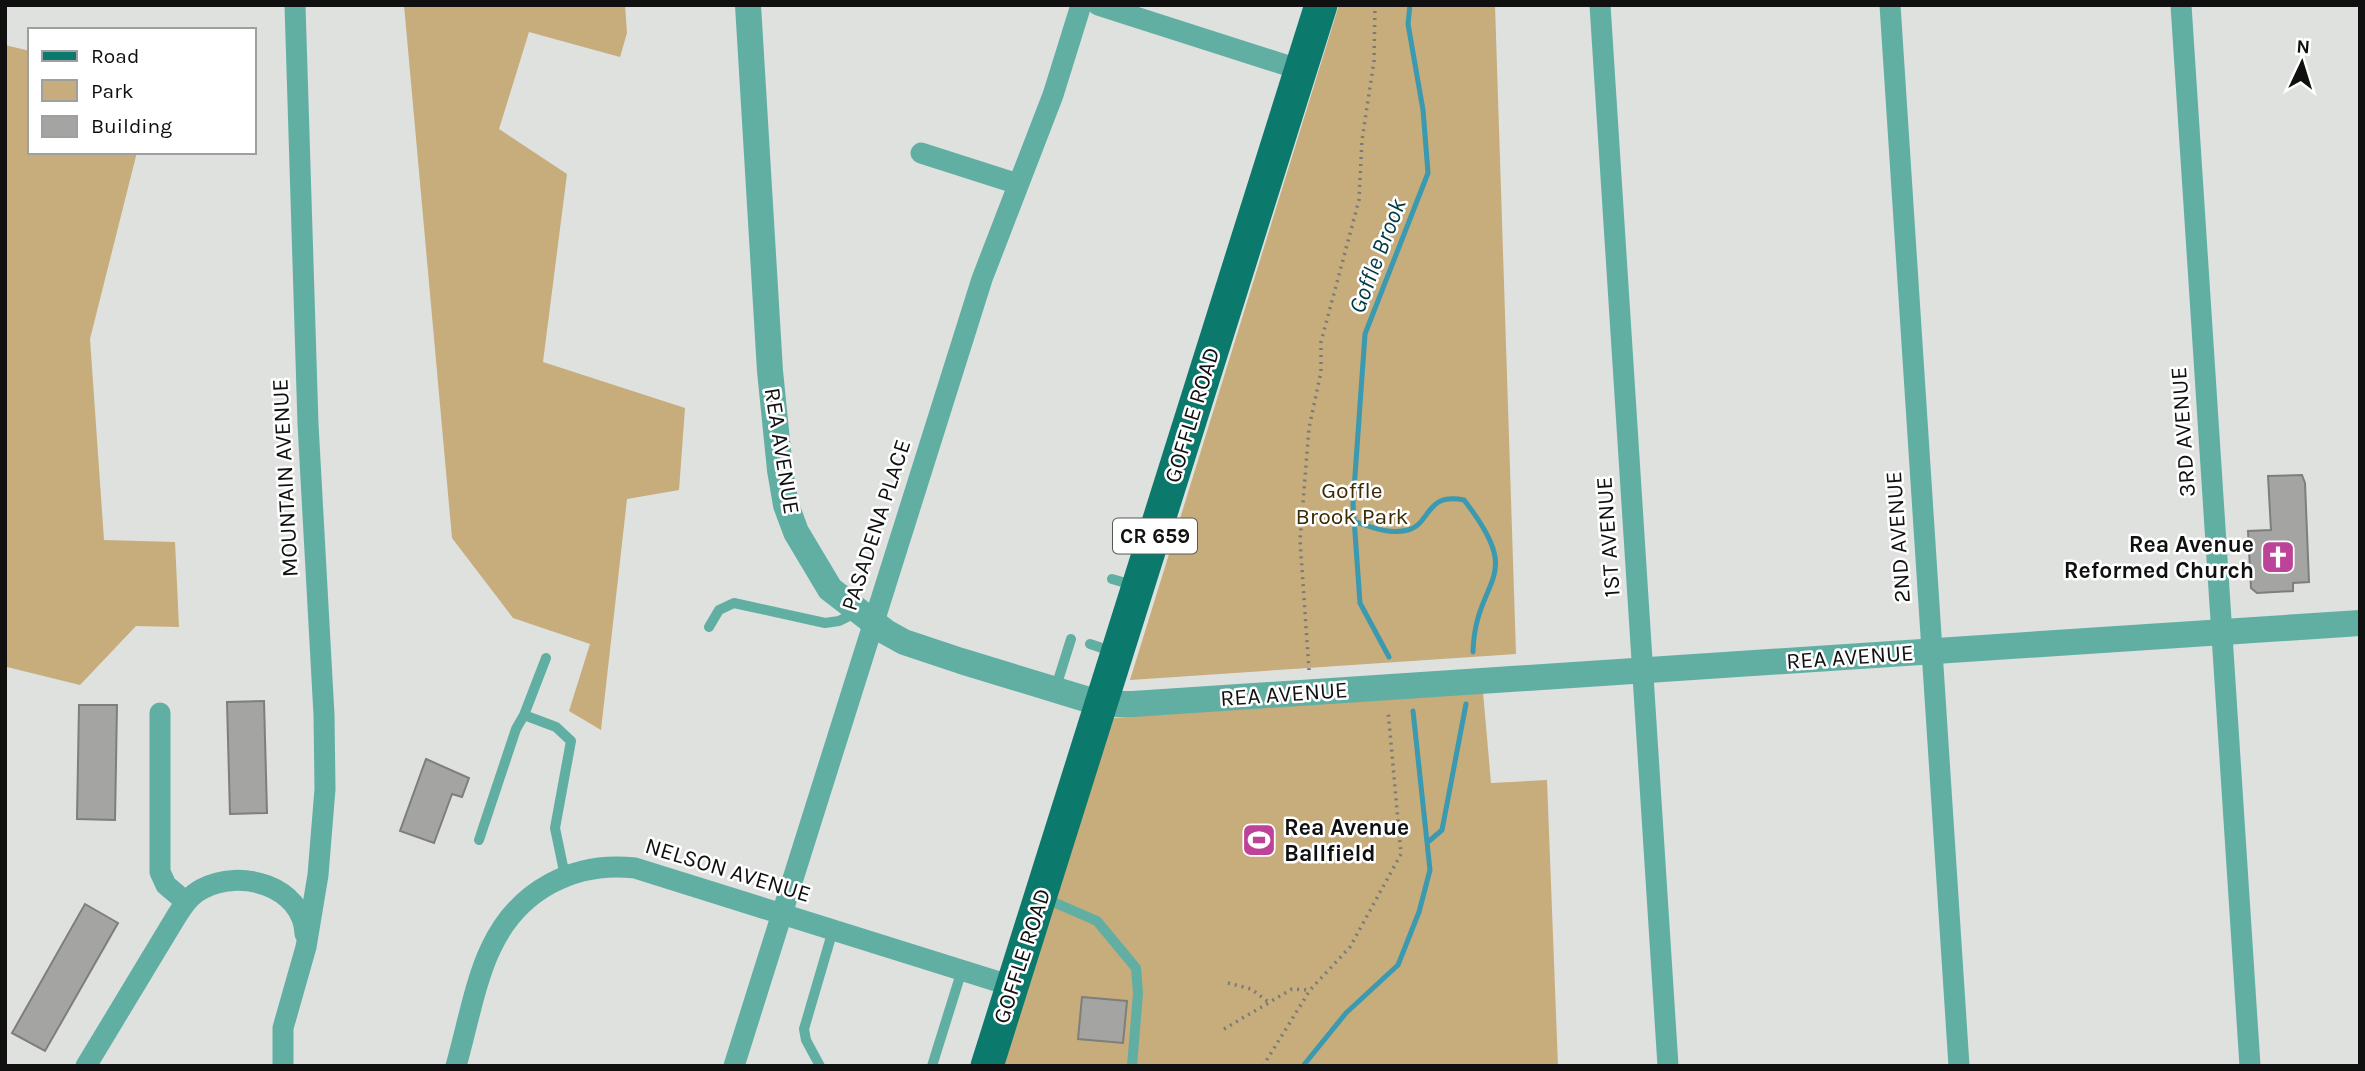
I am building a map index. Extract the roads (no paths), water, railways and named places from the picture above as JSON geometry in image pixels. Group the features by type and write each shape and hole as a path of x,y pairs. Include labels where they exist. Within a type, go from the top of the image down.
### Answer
{"main road":[{"name":"GOFFLE ROAD","path":"987,1066 1102,704 1104,648 1321,5"}],"street":[{"name":"MOUNTAIN AVENUE","path":"295,5 308,424 324,715 325,789 322,845 306,947"},
{"name":"REA AVENUE","path":"748,5 770,371 786,505 811,562 830,589 865,618 904,642 1102,704 2360,624"},
{"name":"PASADENA PLACE","path":"734,1066 782,914 865,618 982,279 1053,95 1081,5"},
{"path":"1098,5 1301,70"},
{"name":"1ST AVENUE","path":"1600,5 1668,1066"},
{"name":"2ND AVENUE","path":"1890,5 1959,1066"},
{"name":"3RD AVENUE","path":"2181,5 2250,1066"},
{"path":"920,153 1018,184"},
{"path":"160,713 160,872 166,885 186,902"},
{"name":"NELSON AVENUE","path":"456,1066 491,948 512,917 531,897 565,876 597,866 635,868 1012,986"},
{"path":"86,1066 186,902 200,889 217,882 235,880 286,894 298,908 305,925 306,947 283,1028 283,1066"}],"lane":[{"path":"709,627 719,610 734,603 825,623 865,618"},
{"path":"1055,690 1071,639"},
{"path":"479,840 516,729 546,657"},
{"path":"524,715 556,727 571,741 555,828 565,876"},
{"path":"1041,897 1097,921 1126,953 1138,974 1132,1066"},
{"path":"820,1066 806,1040 804,1028 833,930"},
{"path":"932,1066 962,970"}],"waterway":[{"name":"Goffle Brook","path":"1389,657 1360,603 1353,504 1365,334 1428,173 1423,110 1408,24 1410,5"},
{"name":"Goffle Brook","path":"1353,521 1387,531 1408,530 1421,522 1435,504 1442,500 1464,500 1483,527 1493,548 1496,564 1481,607 1473,652"},
{"name":"Goffle Brook","path":"1428,842 1442,830 1466,704"},
{"name":"Goffle Brook","path":"1303,1066 1346,1013 1398,965 1419,912 1430,870 1413,711"}],"place":[{"name":"Rea Avenue Reformed Church","path":"2278,557"},
{"name":"Rea Avenue Ballfield","path":"1259,840"}],"park label":[{"name":"Goffle Brook Park","path":"1352,503"}]}
